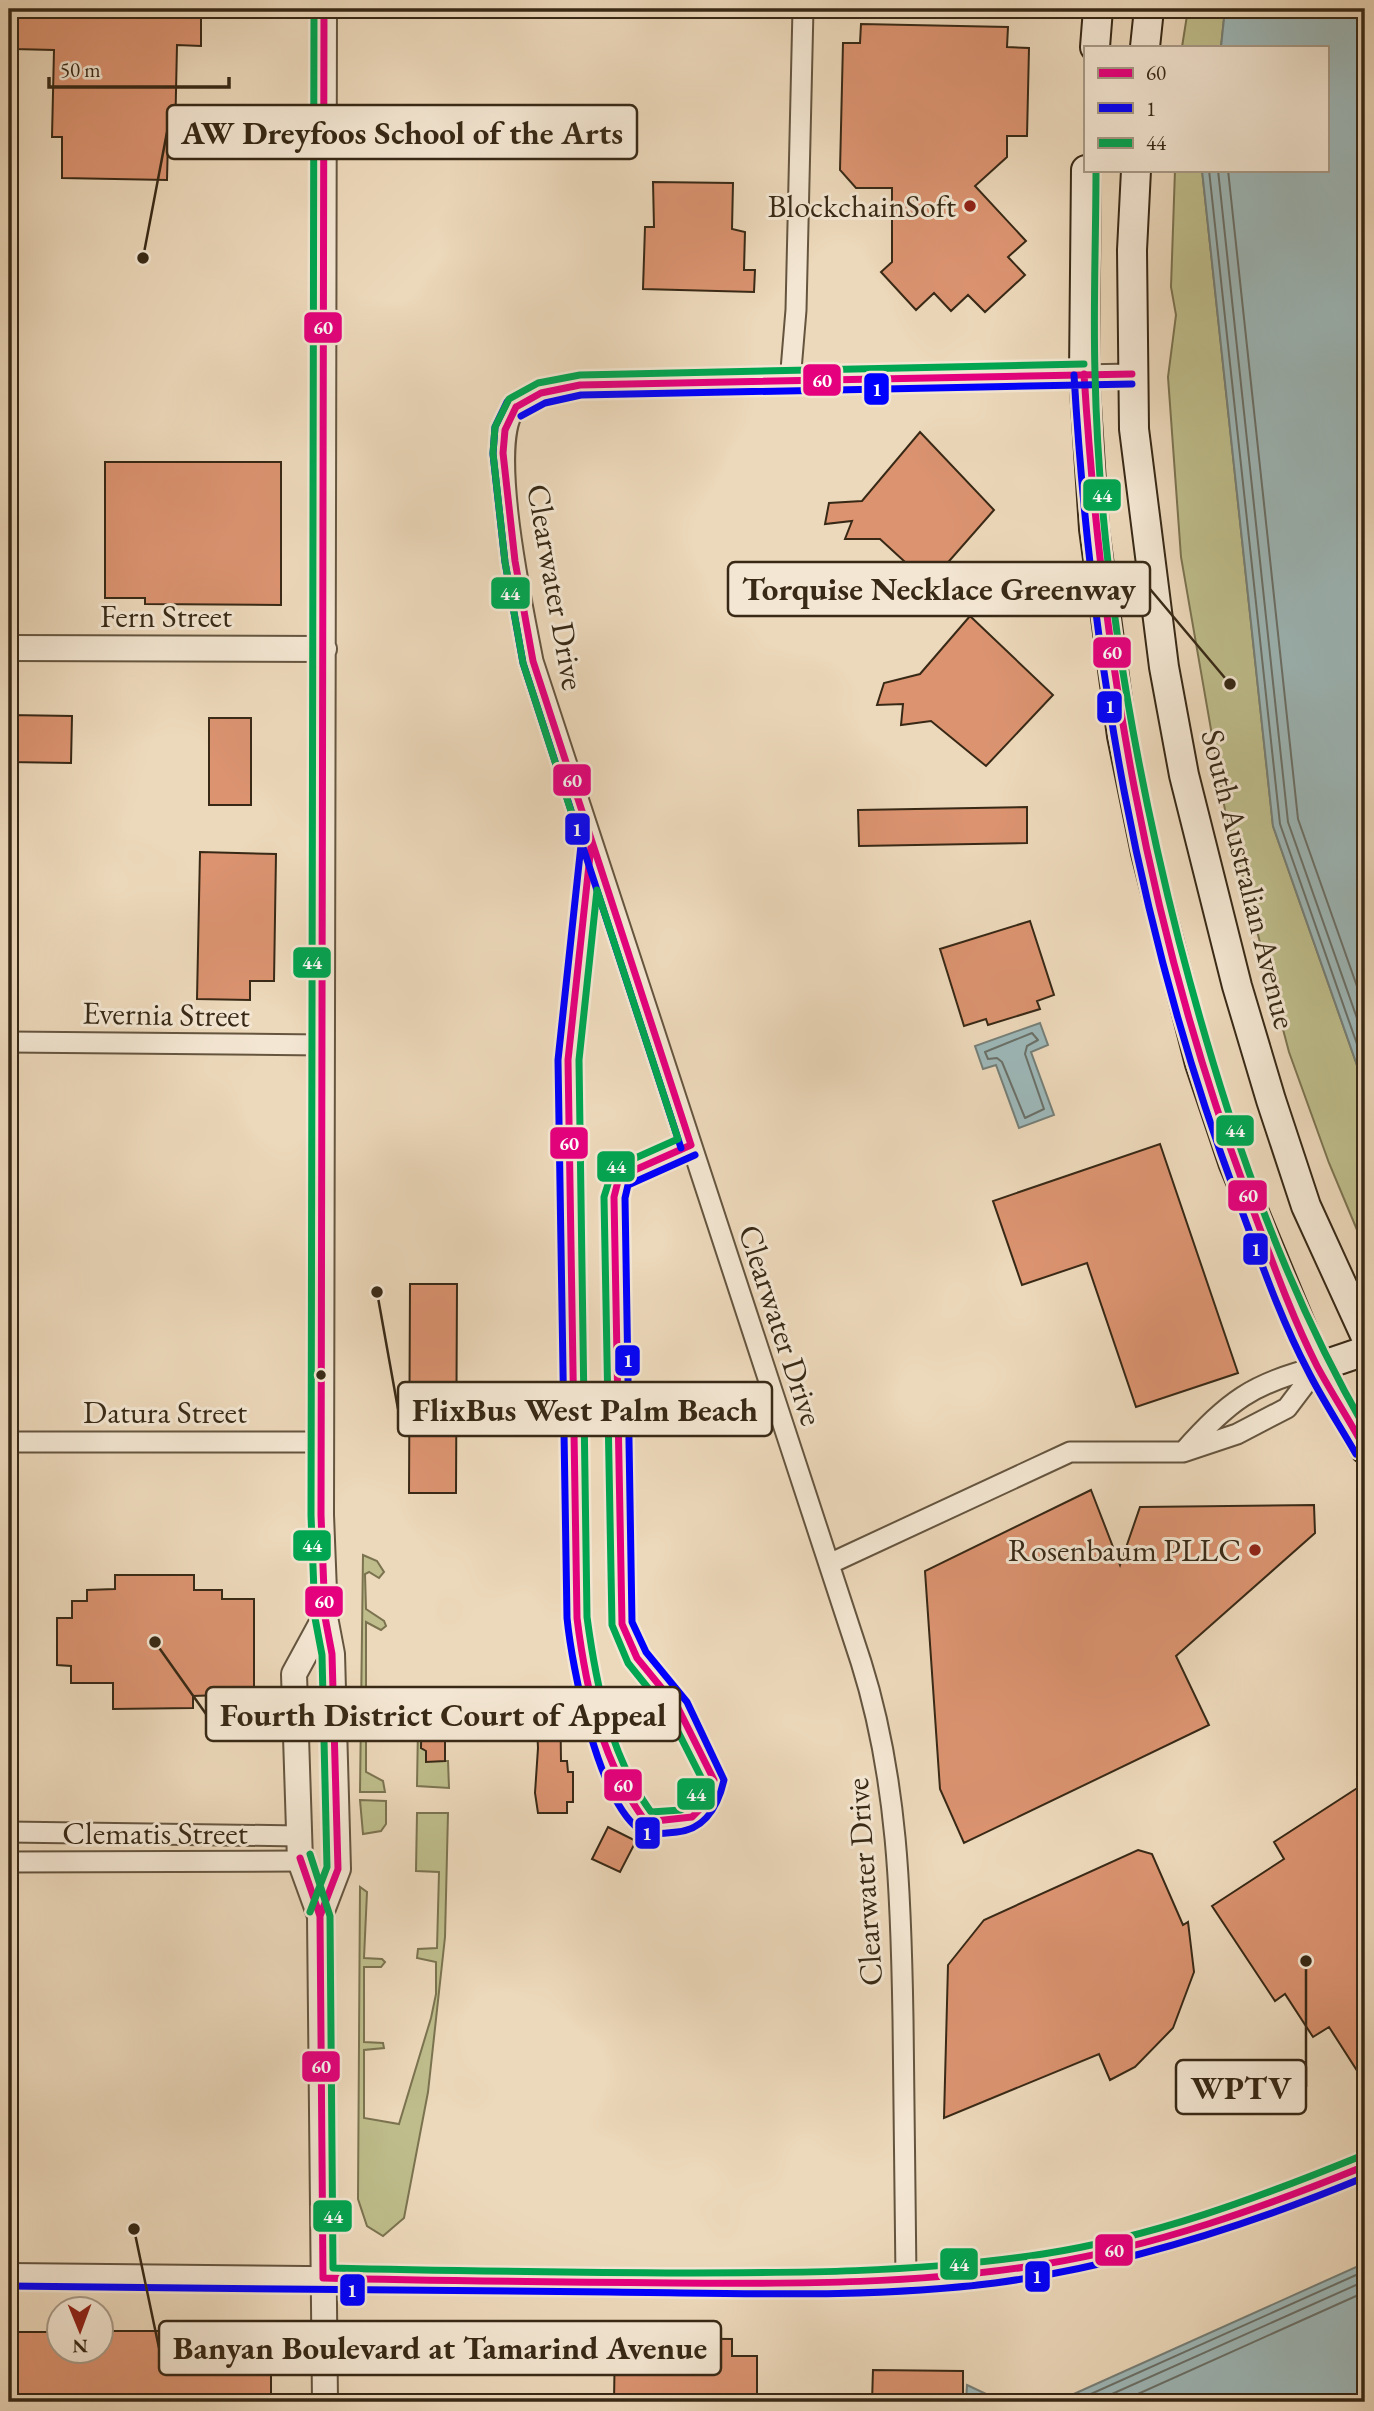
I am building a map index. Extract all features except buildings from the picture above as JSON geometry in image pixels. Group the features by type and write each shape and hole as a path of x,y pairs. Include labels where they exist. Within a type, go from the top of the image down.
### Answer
{"main road":[{"path":"1095,46 1098,9"},
{"path":"1146,46 1149,9"},
{"path":"1086,172 1084,374 1094,528 1108,647 1146,853 1212,1104 1318,1367 1365,1449"},
{"name":"South Australian Avenue","path":"1136,172 1132,374 1134,429 1164,667 1205,866 1241,999 1306,1206 1365,1335"},
{"path":"1318,1367 1365,1351"}],"street":[{"path":"320,1916 338,1869 332,1654 325,1617 321,1442 324,9"},
{"path":"803,9 796,310 790,382 1132,374"},
{"name":"Clearwater Drive","path":"790,382 580,385 541,393 516,407 505,430 503,453 515,561 533,661 865,1675 883,1745 901,1888 906,2279"},
{"name":"Fern Street","path":"9,648 324,649"},
{"name":"Evernia Street","path":"9,1042 323,1045"},
{"path":"1183,1452 1221,1409 1273,1379 1318,1367"},
{"path":"829,1564 1070,1452 1183,1452 1237,1434 1287,1408 1318,1367"},
{"name":"Datura Street","path":"9,1442 321,1442"},
{"path":"325,1617 294,1674 300,1861 320,1916 325,2402"},
{"path":"297,1758 323,1828 337,1844"},
{"name":"Clematis Street","path":"9,1832 300,1836"},
{"name":"Clematis Street","path":"9,1862 300,1861"},
{"path":"9,2276 745,2284 906,2279 1047,2263 1196,2228 1296,2195 1365,2166"}],"shaded area":[{"path":"1188,9 1225,9 1221,46 1182,46"},
{"path":"1175,172 1202,172 1273,826 1365,1088 1365,1249 1329,1163 1289,1052 1225,810 1181,557 1168,377 1176,315 1171,287"},
{"path":"363,1555 377,1561 384,1572 379,1578 369,1572 365,1574 366,1609 384,1621 386,1626 381,1630 366,1622 366,1772 383,1781 385,1792 360,1792"},
{"path":"418,1726 423,1726 421,1748 426,1750 426,1761 448,1761 449,1788 417,1786"},
{"path":"360,1800 386,1801 386,1824 381,1831 363,1834"},
{"path":"417,1813 448,1813 445,1937 428,2092 404,2218 383,2236 367,2226 358,2199 360,1887 367,1892 364,1958 382,1959 385,1962 381,1967 364,1967 364,2042 383,2043 384,2048 364,2050 364,2118 399,2124 436,1994 436,1962 417,1958 418,1949 437,1948 439,1872 416,1871"}],"water":[{"path":"1225,9 1365,9 1365,1088 1273,826 1202,172 1328,172 1328,46 1221,46"},
{"path":"1040,1023 1048,1045 1031,1052 1054,1115 1019,1128 996,1065 983,1069 975,1046"},
{"path":"1365,2263 1365,2402 1056,2402"},
{"path":"967,2385 1003,2402 966,2402"}],"transit line":[{"name":"44","path":"310,1912 327,1867 322,1655 315,1618 311,1515 314,9"},
{"name":"60","path":"320,1916 338,1869 332,1654 325,1617 321,1515 324,9"},
{"name":"44","path":"1096,172 1094,348 1103,516 1121,659 1147,801 1179,941 1234,1130 1305,1312 1365,1428"},
{"name":"44","path":"581,842 523,663 505,562 493,453 495,427 509,399 538,383 580,375 1084,364"},
{"name":"60","path":"1084,374 1092,480 1117,687 1156,892 1182,993 1212,1094 1288,1303 1317,1366 1365,1449"},
{"name":"60","path":"516,407 541,393 580,385 1132,374"},
{"name":"1","path":"1074,375 1082,481 1107,690 1124,792 1146,895 1172,996 1202,1097 1279,1307 1313,1381 1356,1454"},
{"name":"1","path":"521,416 545,403 581,395 1132,384"},
{"name":"1","path":"507,402 495,427 493,454 505,562 523,663 681,1148"},
{"name":"60","path":"516,407 505,430 503,453 515,561 533,661 691,1145"},
{"name":"1","path":"581,845 558,1060 567,1618 581,1699 600,1763 625,1814 640,1830 652,1834 687,1830 703,1821 714,1807 724,1780 687,1702 646,1652 632,1622 625,1198 628,1185 695,1155"},
{"name":"60","path":"591,846 568,1060 577,1618 585,1672 598,1725 618,1775 646,1822 692,1817 704,1805 714,1780 678,1708 637,1658 622,1624 614,1197 619,1177 691,1145"},
{"name":"44","path":"597,890 678,1139 613,1168 604,1197 612,1625 628,1663 669,1714 703,1781 690,1805 681,1810 651,1812 625,1767 600,1693 587,1617 579,1060 597,890"},
{"name":"44","path":"310,1854 330,1916 333,2268 761,2273 855,2271 996,2260 1084,2247 1165,2227 1283,2187 1361,2156"},
{"name":"60","path":"300,1858 320,1916 323,2278"},
{"name":"60","path":"323,2278 767,2283 953,2276 1045,2264 1127,2247 1248,2211 1365,2166"},
{"name":"1","path":"9,2286 754,2294 947,2288 1043,2276 1137,2255 1230,2228 1365,2177"}],"place":[{"name":"BlockchainSoft","path":"970,206"},
{"name":"AW Dreyfoos School of the Arts","path":"143,258"},
{"name":"Torquise Necklace Greenway","path":"1230,684"},
{"name":"FlixBus West Palm Beach","path":"377,1292"},
{"name":"Rosenbaum PLLC","path":"1255,1550"},
{"name":"Fourth District Court of Appeal","path":"155,1642"},
{"name":"WPTV","path":"1306,1961"},
{"name":"Banyan Boulevard at Tamarind Avenue","path":"134,2229"}]}
